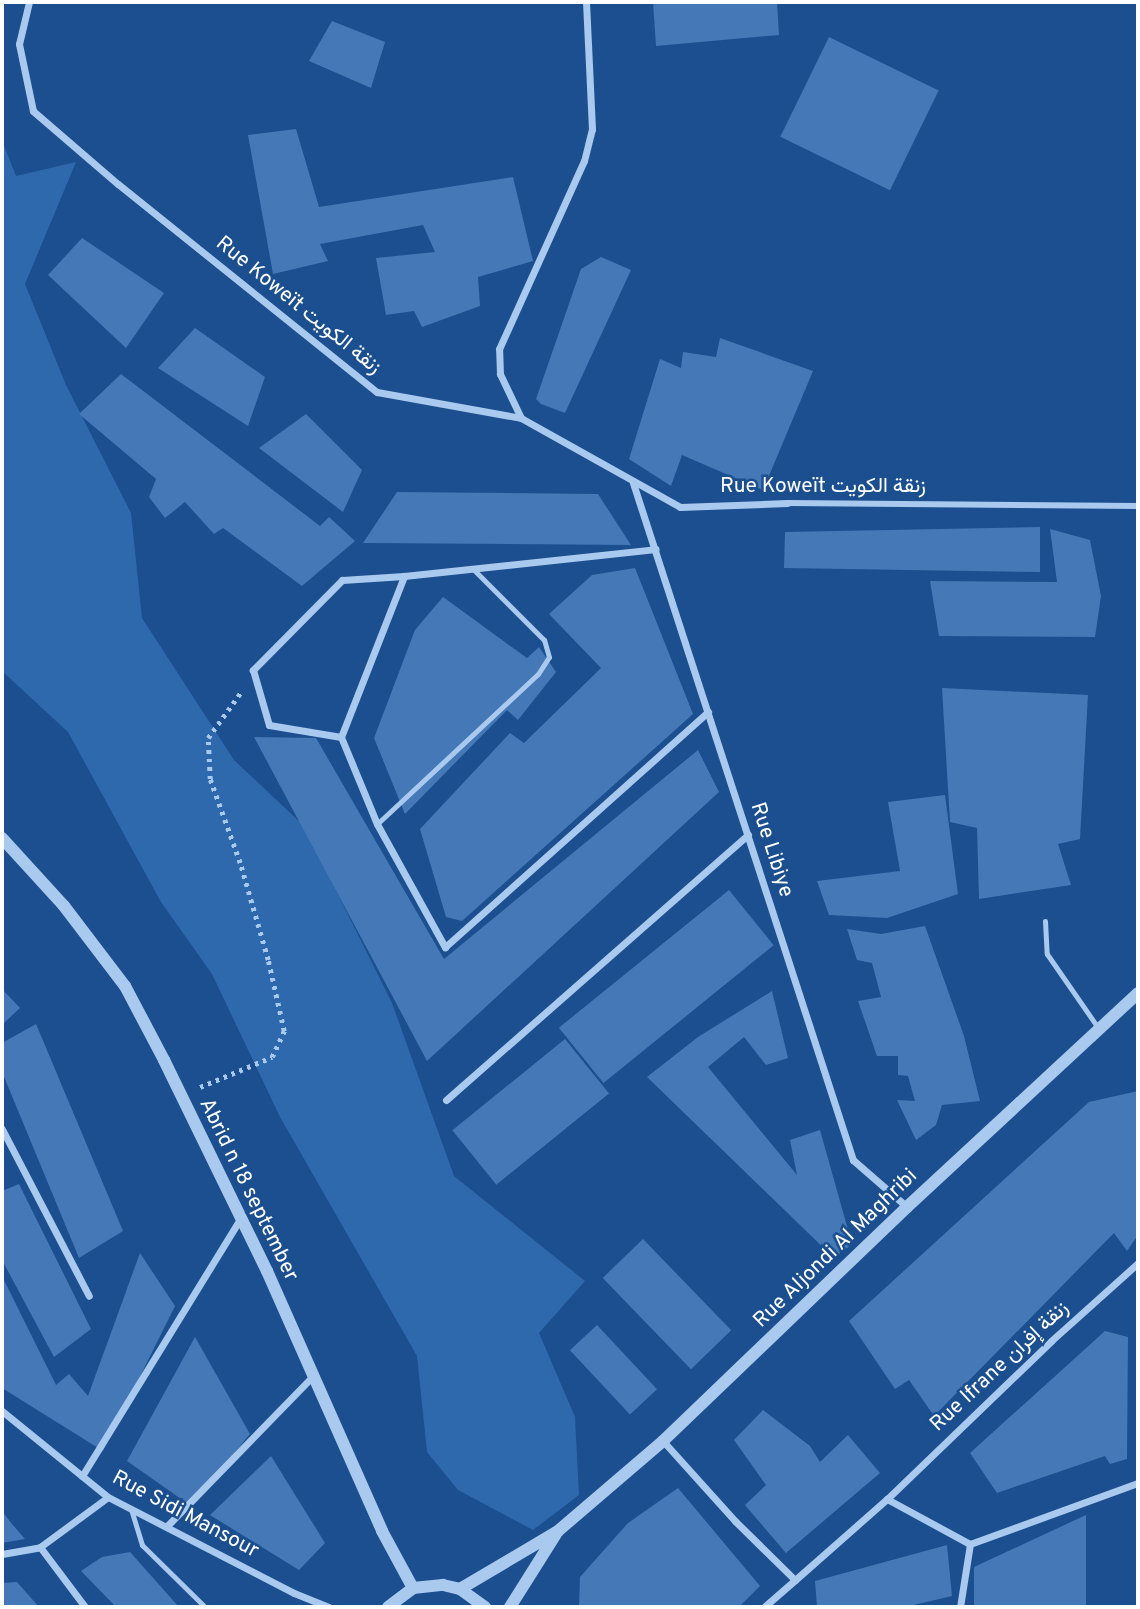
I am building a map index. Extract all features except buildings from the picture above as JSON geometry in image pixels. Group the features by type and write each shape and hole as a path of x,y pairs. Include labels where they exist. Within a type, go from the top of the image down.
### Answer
{"street":[{"name":"Rue Koweït زنقة الكويت","path":"29,2 19,44 33,111 118,184 377,392 522,418 633,483 680,507 787,503 1138,506"},
{"path":"522,418 500,374 499,349 584,161 592,129 586,2"},
{"name":"Rue Libiye","path":"633,483 853,1160 907,1207"},
{"path":"341,737 269,725 253,670 342,580 656,550"},
{"path":"404,576 341,737 377,824 445,947 708,712"},
{"path":"446,1100 748,835"},
{"name":"Abrid n 18 september","path":"2,838 64,906 118,976 181,1095 241,1218 382,1531 413,1588"},
{"name":"Rue Aljondi Al Maghribi","path":"460,1589 558,1531 663,1441 907,1207 1138,993"},
{"path":"2,1129 89,1296"},
{"path":"82,1476 241,1218"},
{"name":"Rue Ifrane زنقة إفران","path":"764,1607 887,1499 1051,1341 1138,1264"},
{"path":"168,1525 313,1376"},
{"name":"Rue Sidi Mansour","path":"2,1411 108,1497 168,1525 294,1593 329,1607"},
{"path":"663,1441 735,1521 795,1580"},
{"path":"887,1499 970,1544 1138,1483"},
{"path":"2,1554 40,1547 108,1497"},
{"name":"Rue Aljondi Al Maghribi","path":"510,1607 558,1531"},
{"path":"960,1607 970,1544"},
{"path":"40,1547 85,1607"},
{"path":"388,1607 413,1588 443,1585 460,1589 485,1607"}],"lane":[{"path":"377,824 538,674 549,657 544,640 473,569"},
{"path":"1045,921 1047,954 1099,1029"},
{"path":"130,1506 142,1545 205,1607"}],"path":[{"path":"181,1095 272,1057 284,1031 268,960 240,863 210,779 208,738 236,701 253,670"}],"shaded area":[{"path":"2,140 16,176 76,162 25,284 66,385 131,513 142,618 234,760 304,826 392,1003 454,1176 585,1281 539,1333 575,1417 579,1495 533,1530 458,1490 427,1452 417,1356 280,1117 212,974 161,902 68,732 2,671"}]}
